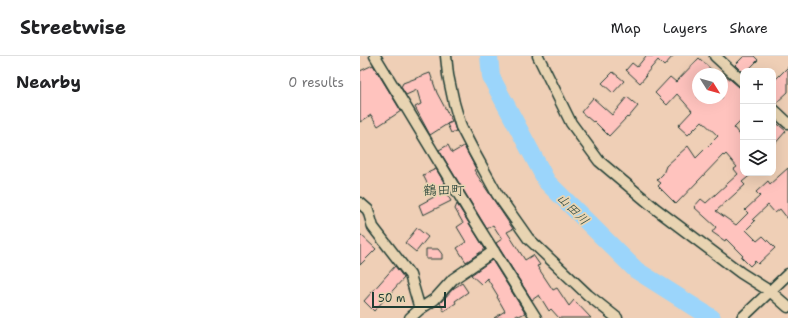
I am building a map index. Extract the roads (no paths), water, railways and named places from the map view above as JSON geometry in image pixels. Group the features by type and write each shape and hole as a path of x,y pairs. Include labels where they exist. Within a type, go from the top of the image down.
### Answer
{"street":[{"path":"375,56 536,318"},
{"path":"446,56 448,75 454,103 462,127 474,152 498,194 528,238 588,295 617,318"},
{"path":"538,56 571,123 599,161 656,209 768,295 788,307"},
{"path":"715,56 740,79"},
{"path":"776,112 788,123"},
{"path":"360,203 368,210 373,227 410,275 420,309"},
{"path":"410,318 434,298 453,279 494,251"},
{"path":"742,318 768,295 788,274"}],"waterway":[{"name":"山田川","path":"489,56 491,77 547,182 636,270 712,318"}],"district":[{"name":"鶴田町","path":"444,190"}]}
